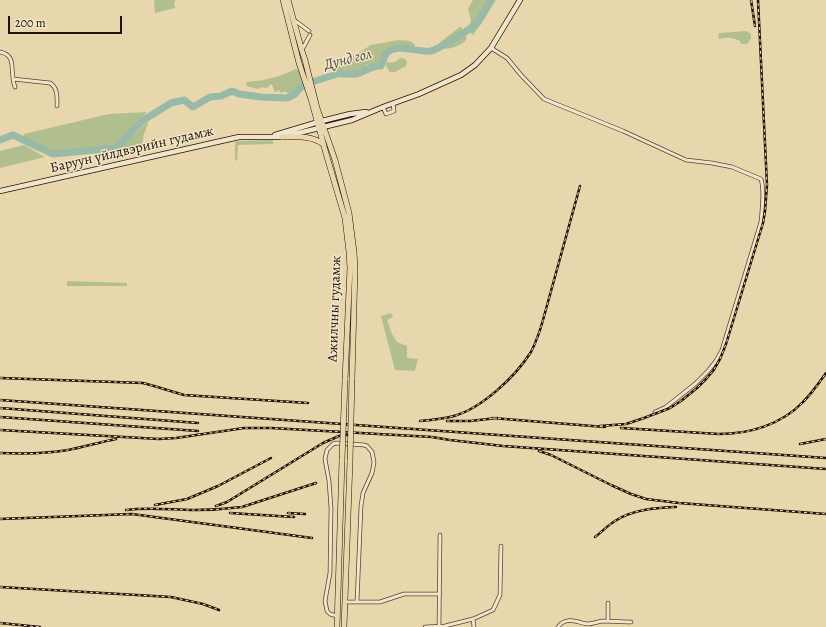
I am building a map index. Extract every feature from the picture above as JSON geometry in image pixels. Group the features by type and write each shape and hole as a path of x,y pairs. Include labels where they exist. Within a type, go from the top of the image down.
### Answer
{"main road":[{"name":"Ажилчны гудамж","path":"283,0 299,62 313,100 321,128 335,160 349,213 352,252 345,380 337,627"},
{"name":"Ажилчны гудамж","path":"288,0 305,60 313,100"},
{"name":"Ажилчны гудамж","path":"321,128 323,144 345,218 355,268 344,627"},
{"path":"282,137 312,138 323,144"}],"street":[{"path":"373,111 418,94 461,75 475,65 491,48 520,0"},
{"path":"293,20 309,33 302,51"},
{"path":"491,48 507,58 544,100 623,131 686,160 732,167 761,179 763,183 761,222 722,350 716,361 695,384 666,407 655,412"},
{"path":"0,52 9,56 12,62 15,87"},
{"path":"13,79 50,83 56,89 57,106"},
{"name":"Баруун үйлдвэрийн гудамж","path":"269,136 281,134 319,121 350,114 373,111"},
{"name":"Баруун үйлдвэрийн гудамж","path":"0,191 239,137 282,137 352,120 373,111"},
{"path":"337,616 330,614 327,611 325,601 330,573 331,508 329,481 324,459 327,450 336,443 364,445 370,449 374,462 372,473 363,493 361,506 357,602"},
{"path":"439,626 440,535"},
{"path":"425,627 445,626 473,619 493,610 500,595 501,546"},
{"path":"344,602 380,602 404,594 440,594"},
{"path":"608,603 608,622"},
{"path":"473,619 474,627"},
{"path":"558,627 567,621 587,624 631,622"}],"green space":[{"path":"154,0 176,0 174,2 175,8 155,13"},
{"path":"473,0 496,0 473,35 468,31 471,20 468,9"},
{"path":"461,26 467,38 465,41 452,48 439,46 439,43"},
{"path":"746,31 751,34 751,38 747,44 741,44 740,41 732,38 719,39 718,34 720,33"},
{"path":"399,40 410,41 415,46 411,51 397,50 390,52 382,67 375,68 366,65 366,69 361,69 358,72 342,71 330,80 324,80 328,76 334,74 343,60 355,55 371,45"},
{"path":"400,58 405,59 407,62 406,66 395,72 390,72 386,64 388,62 395,62"},
{"path":"295,69 300,70 303,83 297,87 297,90 292,94 285,92 281,93 279,90 275,92 270,84 269,87 262,87 258,89 246,85 247,82 271,78"},
{"path":"147,112 114,147 53,152 23,137 24,134 109,114"},
{"path":"147,122 148,124 142,145 124,149 120,148"},
{"path":"273,140 273,144 238,145 237,160 235,161 235,142"},
{"path":"24,145 45,157 0,168 0,151"},
{"path":"67,281 127,283 127,286 67,286"},
{"path":"391,313 393,317 387,320 392,334 397,342 407,346 407,358 418,359 415,371 395,370 381,316"}],"waterway":[{"name":"Дунд гол","path":"0,140 13,135 53,154 116,148 142,121 171,103 184,100 193,107 210,97 221,96 232,91 239,94 261,97 287,98 295,94 300,88 312,82 336,74 356,74 381,66 386,54 395,49 401,48 431,51 456,38 475,25 491,0"}],"railway":[{"path":"751,0 755,26"},
{"path":"600,426 626,424 670,408 681,401 697,388 713,371 726,344 763,223 765,211 767,185 758,0"},
{"path":"420,421 442,419 454,416 476,406 507,381 531,352 542,324 580,186"},
{"path":"621,428 719,434 730,434 753,430 775,422 794,410 803,402 826,373"},
{"path":"0,378 143,383 184,395 308,403"},
{"path":"0,400 826,458"},
{"path":"0,408 198,423"},
{"path":"0,417 198,431"},
{"path":"492,418 605,427"},
{"path":"447,421 470,421 497,418"},
{"path":"0,430 159,439 244,428 271,428 432,437 503,446 826,469"},
{"path":"216,506 227,502 323,443 339,436 347,435"},
{"path":"0,453 17,454 59,451 116,439"},
{"path":"800,444 826,439"},
{"path":"539,451 551,455 631,494 646,499 679,503 826,514"},
{"path":"155,505 187,499 218,486 271,458"},
{"path":"126,510 206,510 242,507 316,483"},
{"path":"595,537 612,523 629,514 653,509 676,507"},
{"path":"230,513 294,517"},
{"path":"288,513 305,514"},
{"path":"0,519 132,514 312,538"},
{"path":"0,587 171,597 203,604 219,610"},
{"path":"0,623 40,627"}]}
